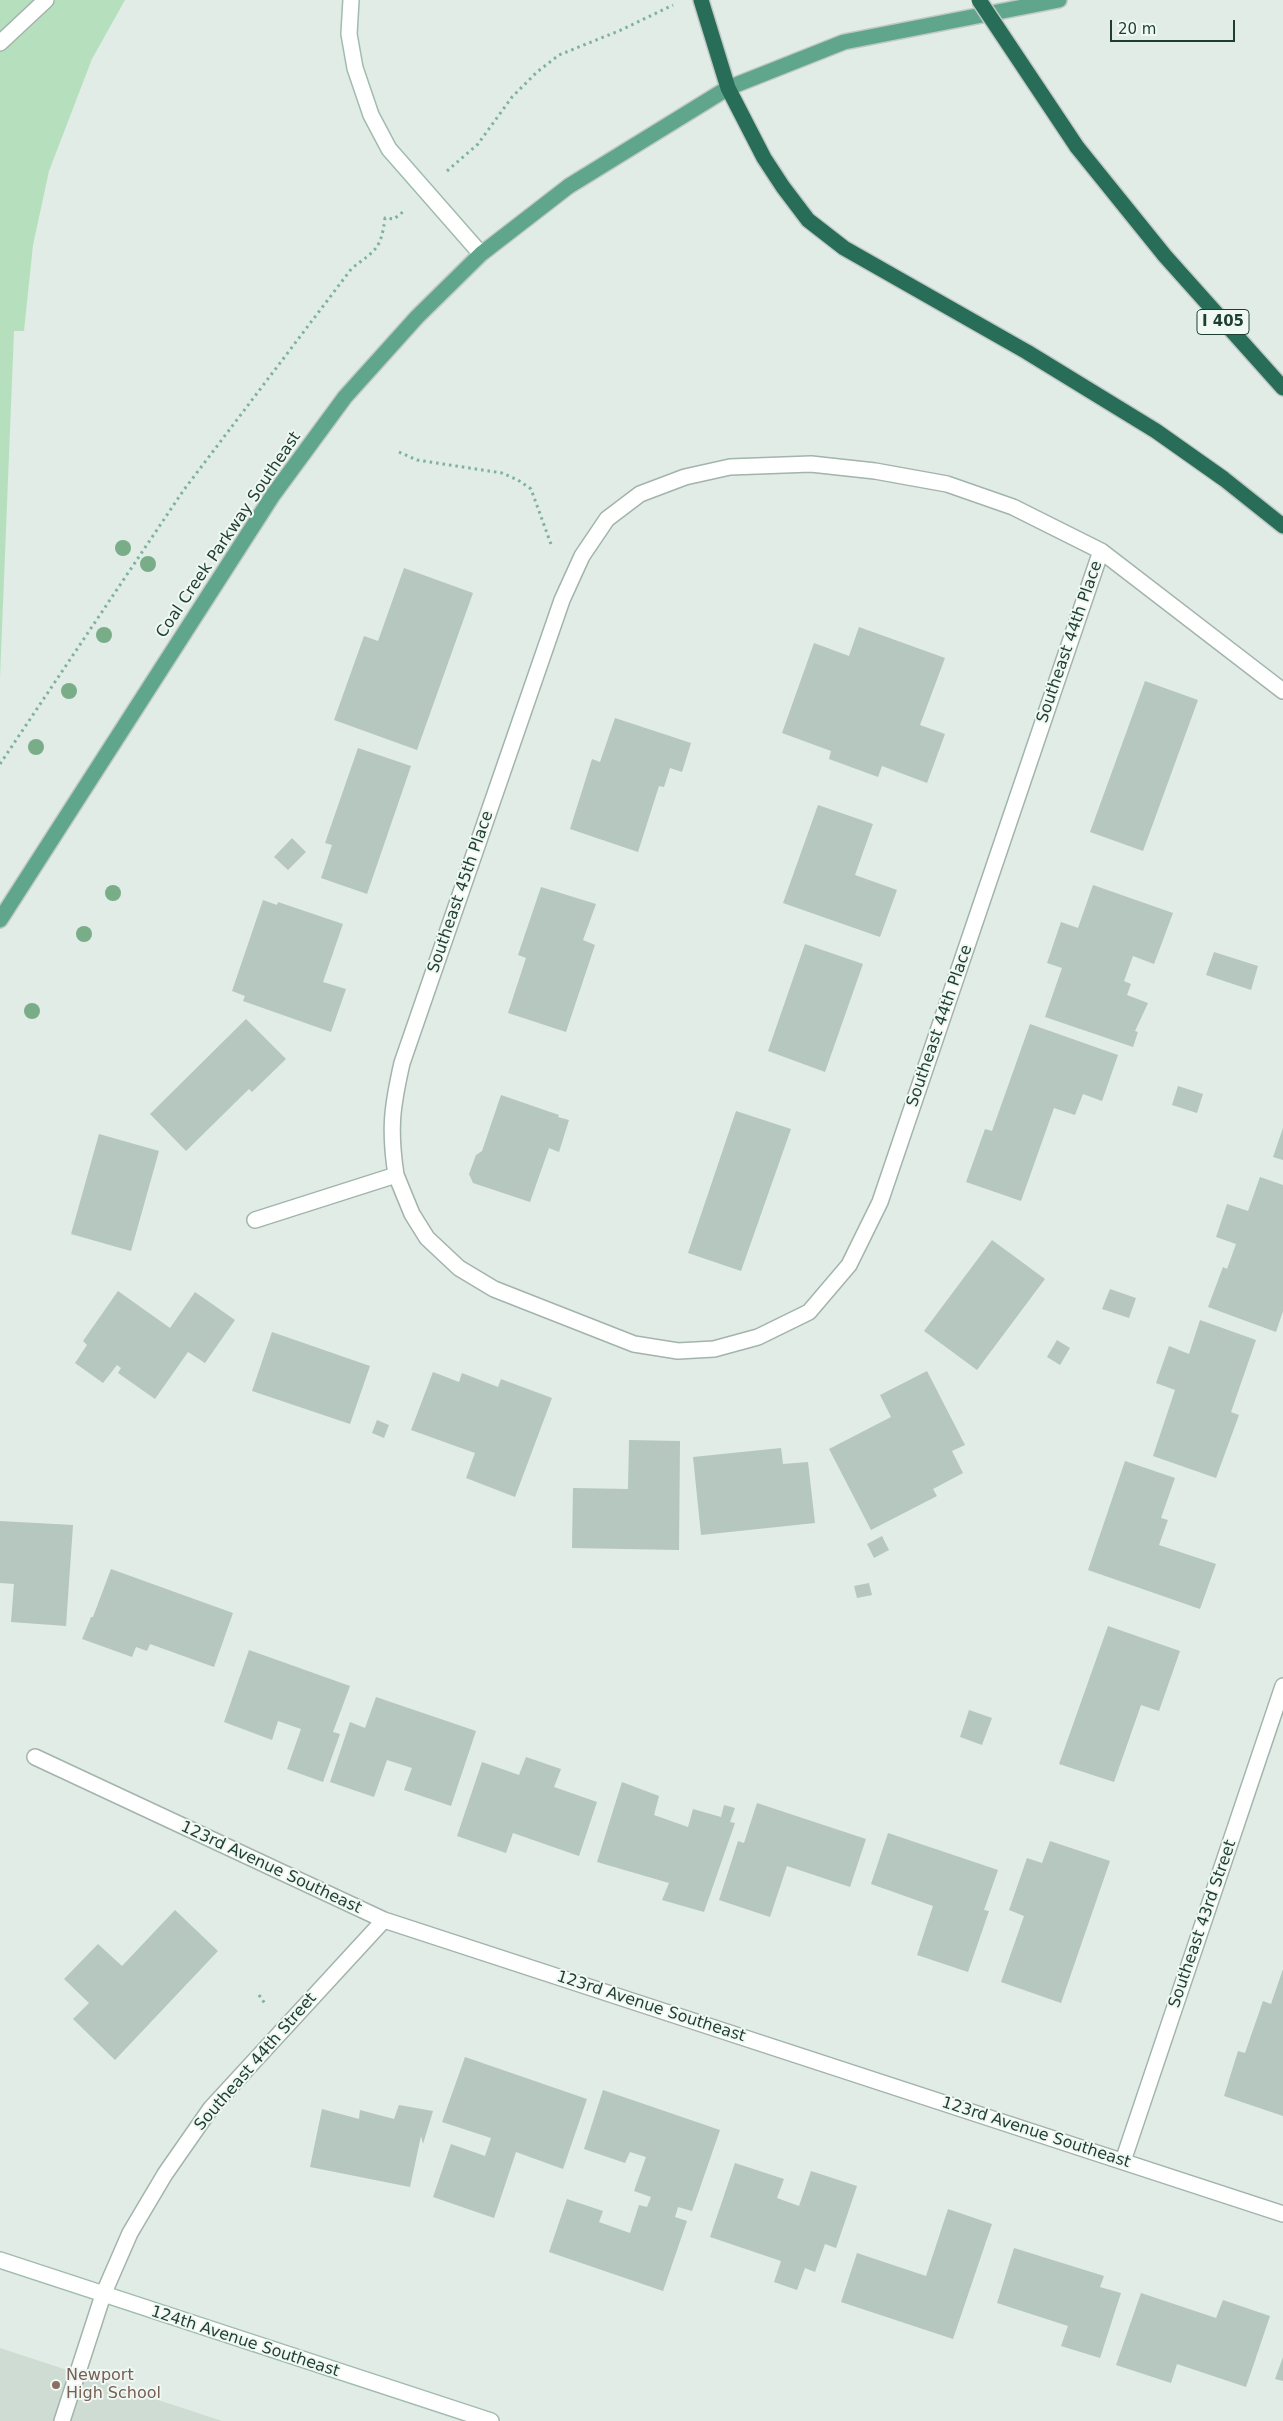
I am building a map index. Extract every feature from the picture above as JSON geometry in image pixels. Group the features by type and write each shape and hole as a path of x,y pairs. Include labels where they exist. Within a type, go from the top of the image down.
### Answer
{"highway":[{"path":"701,0 728,88 764,158 782,187 808,220 844,248 1028,352 1156,431 1224,479 1283,526"},
{"name":"I 405","path":"979,0 1077,147 1165,256 1283,388"}],"main road":[{"name":"Coal Creek Parkway Southeast","path":"0,920 273,495 345,397 417,318 481,254 569,186 728,88 844,42 1058,0"}],"street":[{"path":"0,43 46,0"},
{"path":"351,0 349,34 355,68 371,116 389,149 481,254"},
{"name":"Southeast 45th Place","path":"634,1344 494,1289 459,1268 427,1238 412,1214 396,1175 391,1143 392,1106 402,1063 562,600 582,556 606,519 640,494 685,477 730,467 810,464 875,471 947,484 1013,507 1100,551 1283,691"},
{"name":"Southeast 44th Place","path":"634,1344 678,1352 714,1350 758,1337 809,1312 849,1265 880,1202 1100,551"},
{"path":"255,1220 396,1175"},
{"name":"Southeast 43rd Street","path":"1123,2161 1283,1686"},
{"name":"123rd Avenue Southeast","path":"35,1757 384,1920 1283,2214"},
{"name":"Southeast 44th Street","path":"62,2421 104,2295 130,2233 165,2174 211,2108 384,1920"},
{"name":"124th Avenue Southeast","path":"0,2260 491,2421"}],"path":[{"path":"478,144 512,98 537,72 559,55 621,30 658,11"},
{"path":"0,764 183,491 352,268 377,250 383,235 385,218 394,219"},
{"path":"399,452 417,460 502,473 518,480 531,490 553,548"}],"shaded area":[{"name":"Newport High School","path":"0,2348 222,2421 0,2421"}],"green space":[{"path":"0,0 125,0 92,59 49,171 33,245 24,331 14,331 0,678"}],"building":[{"path":"404,568 473,593 417,750 334,720 364,636 378,641"},
{"path":"859,627 945,658 920,725 945,734 927,783 882,766 878,777 829,759 831,751 782,733 814,643 849,656"},
{"path":"1145,681 1198,700 1143,851 1090,832"},
{"path":"615,718 691,743 682,772 670,768 664,787 659,786 638,852 570,829 592,759 600,762"},
{"path":"358,748 411,766 367,894 321,878 332,845 325,843"},
{"path":"818,805 873,824 855,875 897,890 880,937 783,903"},
{"path":"292,838 306,852 288,870 274,857"},
{"path":"1093,885 1173,913 1154,964 1133,956 1124,981 1131,984 1127,995 1148,1003 1135,1031 1138,1032 1133,1047 1045,1017 1062,968 1047,963 1061,922 1078,928"},
{"path":"541,887 596,904 583,940 595,945 566,1032 508,1013 526,958 518,955"},
{"path":"263,900 277,905 278,902 343,924 323,982 346,989 331,1032 243,1001 245,996 232,991"},
{"path":"805,944 863,964 825,1072 768,1051"},
{"path":"1214,952 1258,966 1251,990 1206,975"},
{"path":"246,1019 286,1059 252,1092 249,1089 186,1151 150,1114"},
{"path":"1030,1024 1118,1055 1102,1101 1083,1094 1075,1115 1054,1108 1021,1201 966,1182 985,1129 992,1131"},
{"path":"1178,1086 1203,1094 1197,1113 1172,1105"},
{"path":"501,1095 569,1120 559,1152 549,1148 530,1202 473,1183 469,1174 476,1155 482,1151"},
{"path":"736,1111 791,1129 741,1271 688,1253"},
{"path":"1283,1128 1283,1160 1273,1157"},
{"path":"99,1134 159,1151 131,1251 71,1234"},
{"path":"1260,1177 1283,1185 1283,1311 1276,1332 1208,1307 1223,1267 1227,1269 1236,1244 1216,1237 1227,1204 1248,1211"},
{"path":"992,1240 1045,1279 977,1370 924,1331"},
{"path":"1110,1289 1136,1298 1129,1318 1102,1309"},
{"path":"118,1291 170,1328 195,1292 235,1320 205,1363 188,1352 155,1399 118,1373 121,1368 117,1365 103,1383 75,1363 87,1345 83,1341"},
{"path":"1200,1320 1256,1340 1231,1412 1239,1415 1216,1478 1153,1456 1175,1390 1156,1383 1169,1346 1189,1354"},
{"path":"272,1332 370,1366 350,1424 252,1391"},
{"path":"1057,1340 1070,1348 1060,1365 1047,1357"},
{"path":"927,1371 965,1445 952,1451 963,1473 933,1489 937,1496 871,1530 829,1449 891,1417 880,1395"},
{"path":"433,1372 459,1382 462,1373 498,1387 501,1379 552,1398 515,1497 466,1478 475,1453 411,1430"},
{"path":"377,1420 389,1425 384,1438 372,1433"},
{"path":"629,1440 680,1441 679,1550 572,1548 573,1488 628,1489"},
{"path":"781,1448 783,1464 808,1462 815,1523 701,1535 693,1457"},
{"path":"1125,1461 1175,1478 1161,1518 1168,1520 1159,1545 1216,1564 1200,1609 1088,1570"},
{"path":"0,1521 73,1525 66,1626 11,1622 14,1584 0,1583"},
{"path":"882,1536 889,1550 874,1558 867,1544"},
{"path":"111,1569 233,1613 214,1667 150,1644 147,1651 136,1647 132,1657 82,1639 91,1617 93,1617"},
{"path":"869,1583 872,1595 857,1598 854,1586"},
{"path":"1108,1626 1180,1651 1159,1711 1141,1705 1114,1782 1059,1764"},
{"path":"249,1650 350,1686 333,1732 340,1734 323,1782 287,1769 301,1729 278,1721 272,1740 224,1722"},
{"path":"376,1697 476,1731 451,1806 404,1790 412,1768 387,1760 374,1797 330,1782 350,1722 365,1728"},
{"path":"969,1710 992,1718 982,1745 960,1737"},
{"path":"526,1757 561,1769 554,1787 597,1802 579,1856 513,1833 506,1853 457,1836 482,1762 519,1775"},
{"path":"622,1782 659,1796 654,1815 688,1827 693,1809 721,1817 724,1805 735,1808 730,1822 735,1823 704,1912 662,1900 669,1883 597,1862"},
{"path":"757,1803 866,1839 850,1887 787,1866 770,1917 719,1900 738,1841 744,1843"},
{"path":"888,1833 998,1870 984,1910 989,1911 968,1972 917,1955 933,1906 871,1884"},
{"path":"1050,1841 1110,1861 1061,2003 1001,1982 1024,1916 1009,1910 1027,1858 1042,1863"},
{"path":"175,1910 218,1951 115,2060 73,2019 89,2003 64,1979 98,1944 122,1966"},
{"path":"1283,1969 1283,2116 1224,2096 1238,2051 1245,2053 1263,2001 1271,2004"},
{"path":"465,2057 587,2099 563,2169 516,2152 494,2218 433,2197 451,2144 485,2156 491,2138 442,2122"},
{"path":"603,2090 720,2130 692,2211 678,2207 675,2217 687,2221 663,2291 549,2252 567,2199 603,2211 599,2222 630,2233 639,2205 647,2207 651,2197 634,2191 646,2157 630,2152 625,2163 584,2149"},
{"path":"399,2105 433,2111 423,2144 421,2136 410,2187 310,2167 322,2109 359,2119 360,2110 394,2119"},
{"path":"735,2163 784,2179 777,2198 799,2206 811,2171 857,2186 836,2248 825,2244 815,2272 805,2268 797,2290 774,2282 781,2261 710,2237"},
{"path":"948,2209 992,2224 953,2339 841,2302 857,2253 926,2276"},
{"path":"1014,2248 1104,2276 1100,2287 1121,2293 1100,2358 1061,2346 1068,2326 997,2303"},
{"path":"1141,2293 1216,2318 1223,2300 1270,2316 1246,2387 1177,2364 1171,2383 1116,2365"},
{"path":"1283,2357 1283,2381 1275,2379"}],"place":[{"name":"Newport High School","path":"56,2385"}]}
